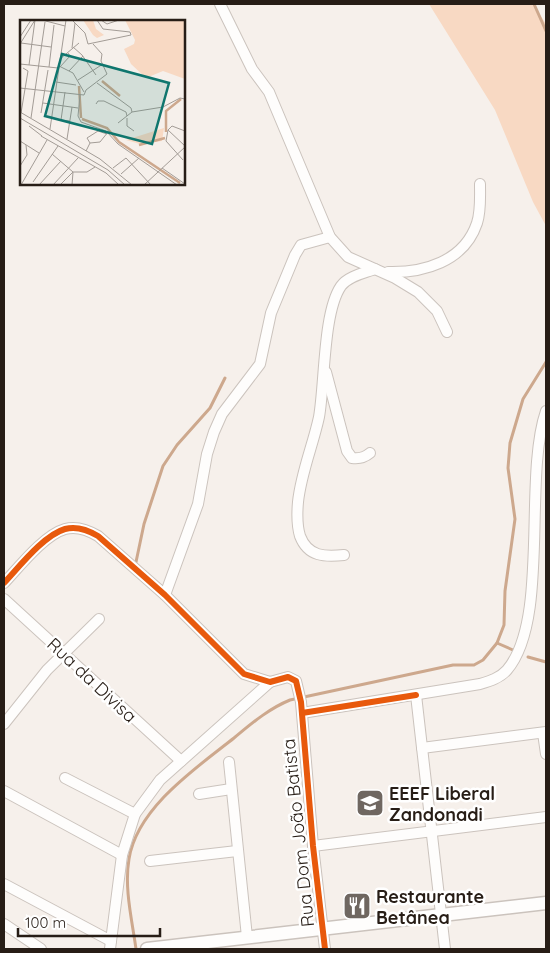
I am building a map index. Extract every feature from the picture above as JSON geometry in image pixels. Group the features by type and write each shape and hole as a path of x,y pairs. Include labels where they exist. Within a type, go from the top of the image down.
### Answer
{"street":[{"path":"220,4 252,69 269,92 330,237 348,257 406,283 428,301 442,319 447,332"},
{"path":"344,555 324,557 310,551 304,543 298,528 298,501 319,415 324,364 333,310 341,286 352,277 378,271 406,272 440,264 466,241 477,224 480,184"},
{"path":"165,595 198,504 207,454 214,432 222,414 260,364 270,313 295,255 301,246 330,237"},
{"path":"324,364 347,451 352,458 356,459 364,458 370,453"},
{"path":"301,707 416,696 494,679 507,670 523,646 532,613 538,531 538,450 546,410"},
{"path":"4,583 35,550 54,535 65,529 88,530 98,536 165,595 244,674 270,682"},
{"name":"Rua da Divisa","path":"4,598 180,762"},
{"path":"4,724 63,653 100,619"},
{"name":"Rua Dom João Batista","path":"270,682 288,678 294,679 298,685 325,949"},
{"path":"4,884 110,945 122,855 135,814 151,791 180,762 270,682"},
{"path":"416,696 445,949"},
{"path":"422,748 545,732 546,754"},
{"path":"228,762 247,937"},
{"path":"65,778 135,814"},
{"path":"200,794 231,789"},
{"path":"4,791 122,855"},
{"path":"313,846 546,817"},
{"path":"150,861 237,851"},
{"path":"148,949 546,903"},
{"path":"4,924 41,949"}],"shaded area":[{"path":"429,4 533,4 546,24 546,226 533,202 495,110"}],"waterway":[{"path":"534,4 546,31"},
{"path":"136,949 127,881 129,859 134,840 143,823 156,806 186,776 260,717 290,700 453,665 474,665 483,660 497,643 504,625 505,591 515,519 508,468 510,443 523,399 546,362"},
{"path":"136,562 144,524 163,466 177,445 210,408 225,378"},
{"path":"497,643 513,650"},
{"path":"528,657 546,662"}],"cycle path":[{"path":"4,583 32,552 57,532 69,528 86,530 98,536 165,595 244,674 270,682 288,677 296,681 301,702 313,846 325,949"},
{"path":"302,713 416,695"}],"place":[{"name":"EEEF Liberal Zandonadi","path":"370,803"},
{"name":"Restaurante Betânea","path":"357,906"}]}
